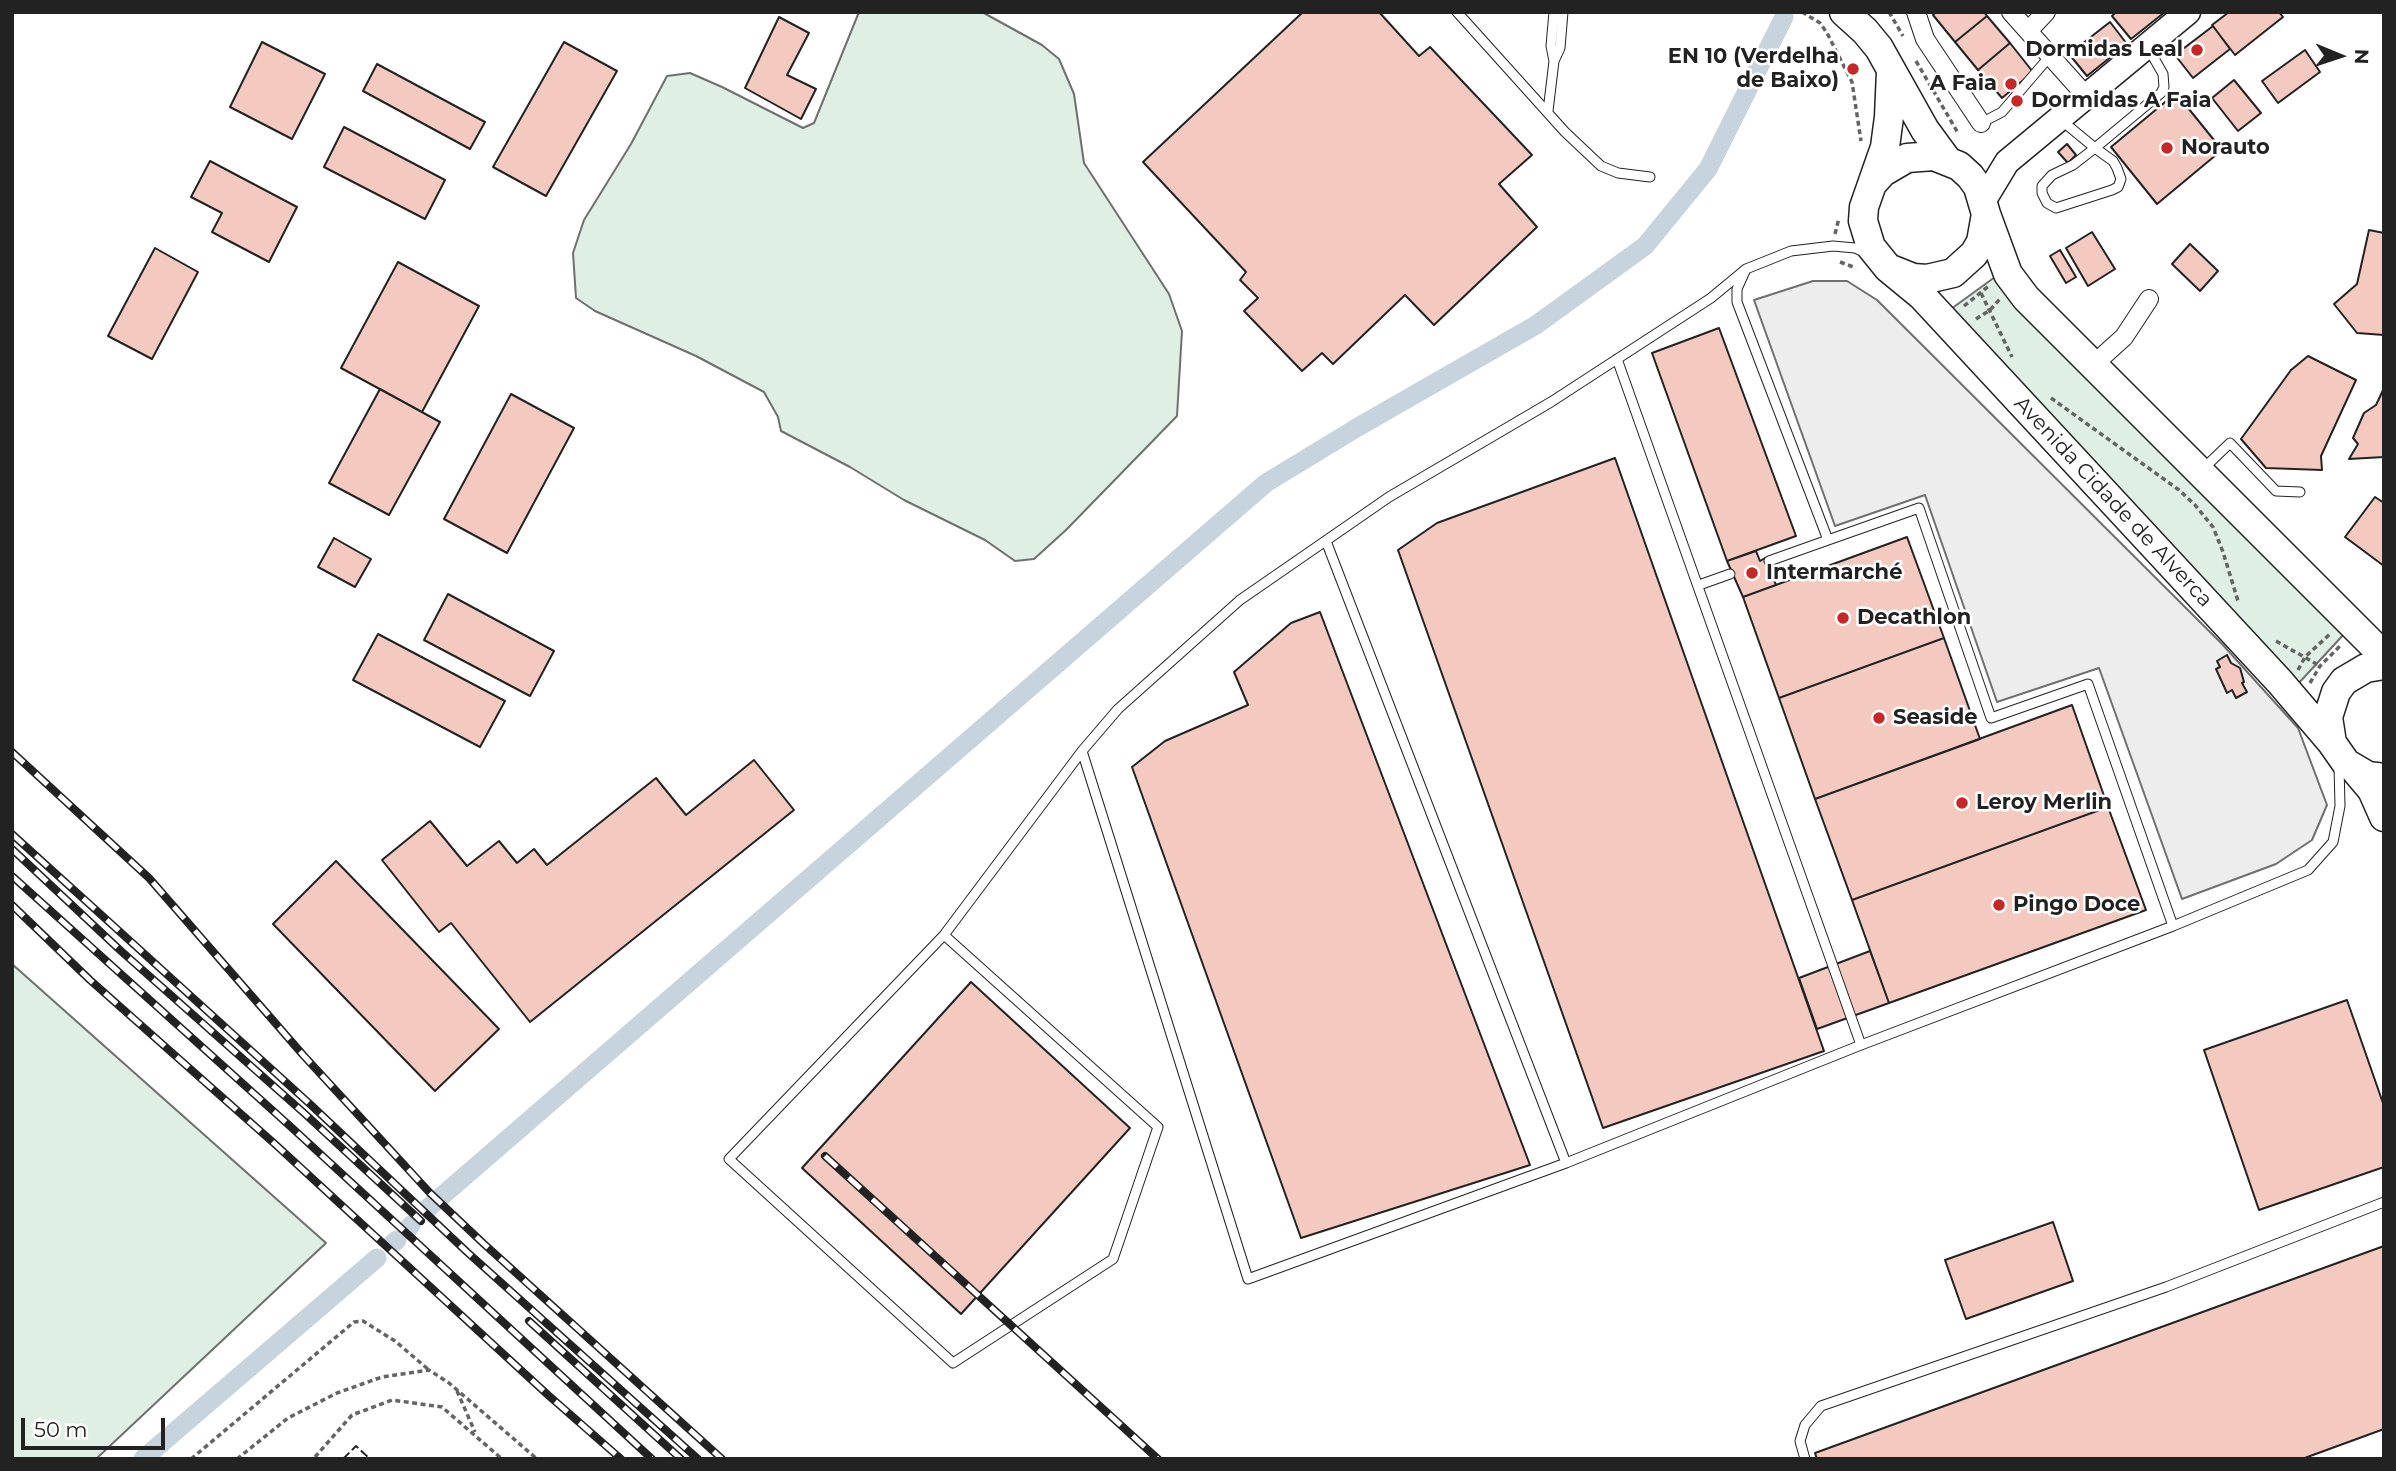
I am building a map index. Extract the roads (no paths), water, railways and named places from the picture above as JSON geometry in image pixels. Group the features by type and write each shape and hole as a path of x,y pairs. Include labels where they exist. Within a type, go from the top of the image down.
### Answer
{"main road":[{"path":"1844,12 1879,48 1925,130 1953,163 1974,181 2008,274 2025,298 2384,656"},
{"path":"1874,182 1883,172 1907,158 1934,156 1953,163 1987,168 2007,162 2188,12"},
{"path":"1891,71 1887,131 1874,182 1864,207 1863,221 1865,234 1883,263 1913,278 1940,277 1953,272 1974,254 1981,242 1985,207 2007,162"},
{"name":"Avenida Cidade de Alverca","path":"1883,263 1922,296 2287,690 2372,790 2384,817"},
{"path":"2384,665 2354,673 2336,692 2328,717 2342,756 2368,776 2384,778"}],"street":[{"path":"1916,12 1925,39 1981,122"},
{"path":"2011,12 2087,97"},
{"path":"2028,31 2046,12"},
{"path":"2093,365 2124,337 2149,299"}],"lane":[{"path":"1457,12 1565,132 1601,166 1618,173 1650,177"},
{"path":"1548,111 1554,12"},
{"path":"1553,61 1560,48 1563,12"},
{"path":"2060,119 2095,148 2113,161 2122,179 2118,187 2062,208 2047,203 2042,193 2046,180 2073,165 2095,148 2161,93 2164,78 2147,45"},
{"path":"1981,122 2002,112 2050,56"},
{"path":"944,935 1158,1127 1113,1259 953,1363 729,1159 944,935 1082,751 1118,709 1240,600 1389,497 1550,402 1711,298 1746,269 1791,251 1833,246 1854,248 1883,263"},
{"path":"1746,269 1737,289 1737,302 1828,540"},
{"path":"1617,359 1861,1045"},
{"path":"2200,472 2230,443 2276,491 2300,492"},
{"path":"1769,561 1919,508 1991,718 2088,684 2173,926"},
{"path":"1325,541 1566,1163"},
{"path":"1699,585 1730,574"},
{"path":"1082,751 1248,1279 1566,1163 1861,1045 2173,926 2308,870 2333,842 2340,806 2342,756"},
{"path":"1805,1459 1800,1441 1811,1415 1821,1406 2166,1287 2384,1202"}],"waterway":[{"path":"428,1208 1266,483 1536,325 1645,246 1708,169 1784,17"},
{"path":"408,1229 411,1225"},
{"path":"392,1244 397,1240"},
{"path":"143,1459 377,1258"}],"railway":[{"path":"12,752 149,878 304,1056 430,1193 722,1459"},
{"path":"12,834 311,1105 467,1252 698,1459"},
{"path":"12,849 121,951 421,1221"},
{"path":"12,876 291,1127 652,1459"},
{"path":"12,905 90,980 621,1459"},
{"path":"825,1156 1158,1459"},
{"path":"529,1321 681,1459"}],"place":[{"name":"Dormidas Leal","path":"2197,50"},
{"name":"EN 10 (Verdelha de Baixo)","path":"1853,69"},
{"name":"A Faia","path":"2011,84"},
{"name":"Dormidas A Faia","path":"2017,101"},
{"name":"Norauto","path":"2167,148"},
{"name":"Intermarché","path":"1752,573"},
{"name":"Decathlon","path":"1843,618"},
{"name":"Seaside","path":"1879,718"},
{"name":"Leroy Merlin","path":"1962,803"},
{"name":"Pingo Doce","path":"1999,905"}]}
